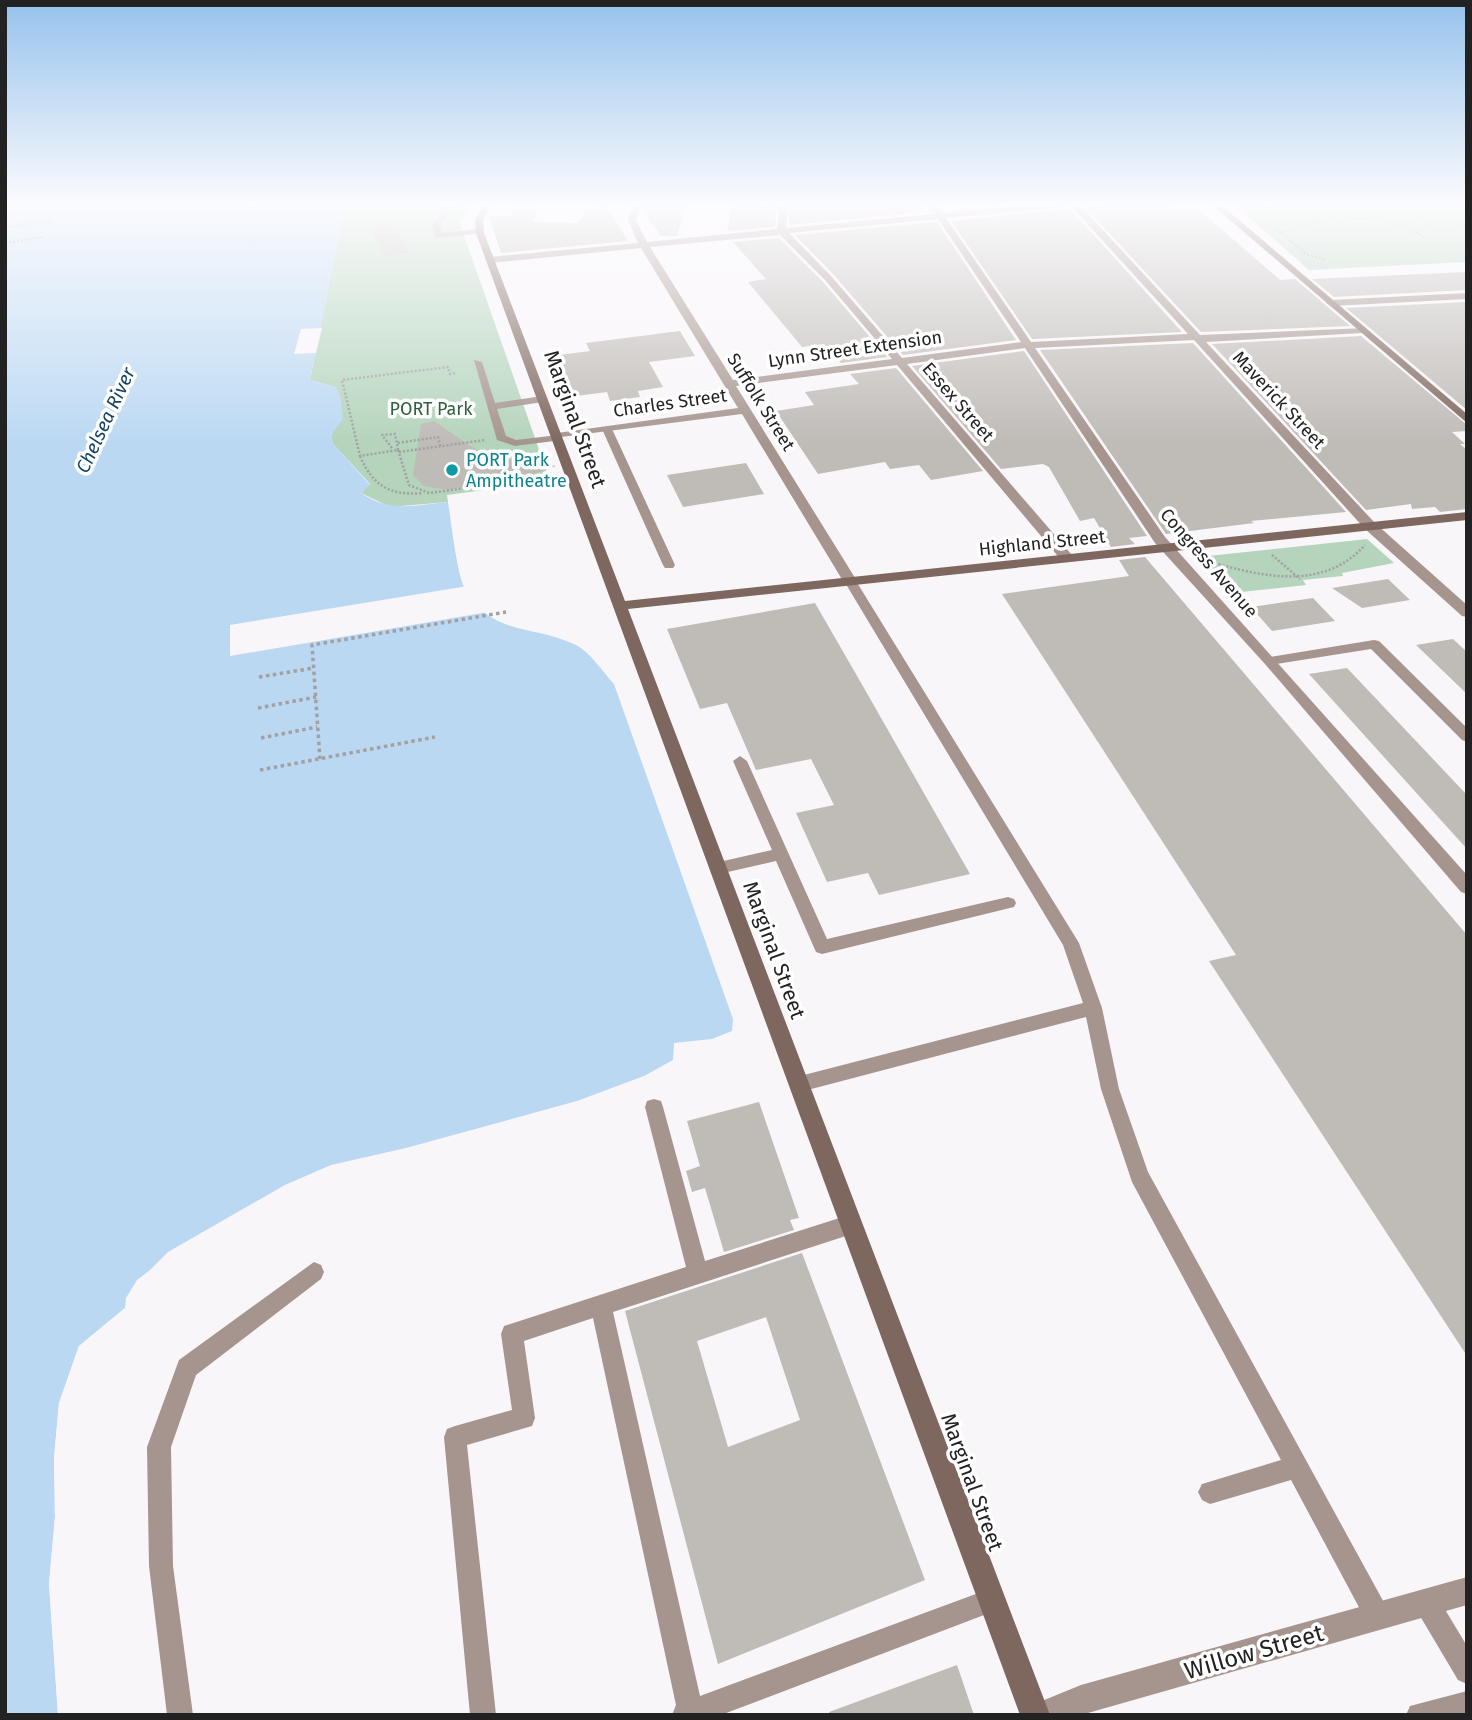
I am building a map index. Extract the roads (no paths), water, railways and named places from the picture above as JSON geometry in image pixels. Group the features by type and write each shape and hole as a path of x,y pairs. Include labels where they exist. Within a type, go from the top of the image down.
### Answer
{"main road":[{"name":"Marginal Street","path":"500,283 1034,1715"},
{"path":"1308,283 1467,420"},
{"name":"Highland Street","path":"620,606 1467,516"}],"street":[{"name":"Suffolk Street","path":"668,283 850,581"},
{"name":"Essex Street","path":"833,283 1067,558"},
{"name":"Congress Avenue","path":"986,283 1166,548 1270,661 1467,887"},
{"name":"Maverick Street","path":"1146,283 1370,526 1467,613"},
{"path":"1331,303 1467,296"},
{"name":"Lynn Street Extension","path":"730,384 1028,346 1179,336 1195,338 1362,330"},
{"name":"Charles Street","path":"558,437 746,410"},
{"name":"Willow Street","path":"1042,1715 1090,1697 1467,1591"}],"lane":[{"path":"477,362 501,438 515,443 558,437"},
{"path":"491,407 543,400"},
{"path":"607,429 669,565"},
{"path":"850,581 1071,943 1093,1008 1110,1089 1139,1175 1378,1617"},
{"path":"1270,661 1374,644 1467,737"},
{"path":"740,761 822,947 1008,903"},
{"path":"719,868 781,854"},
{"path":"800,1084 1093,1008"},
{"path":"654,1108 698,1273"},
{"path":"483,1715 454,1437 524,1418 512,1334 852,1224"},
{"path":"180,1715 161,1566 159,1447 187,1368 314,1272"},
{"path":"601,1305 688,1714 992,1600"},
{"path":"1210,1492 1297,1467"},
{"path":"1426,1602 1467,1671"},
{"path":"1419,1715 1467,1704"}],"water":[{"name":"Chelsea River","path":"5,283 329,283 310,380 335,387 340,395 343,419 331,435 333,444 370,485 361,493 372,499 403,506 448,502 461,580 475,603 500,622 576,645 591,657 614,684 733,1019 732,1031 712,1039 674,1043 673,1060 644,1076 577,1101 406,1148 331,1165 285,1185 168,1252 137,1280 126,1298 125,1308 79,1346 59,1403 54,1458 55,1517 49,1584 58,1715 5,1715"}],"place":[{"name":"PORT Park Ampitheatre","path":"452,470"}],"park label":[{"name":"PORT Park","path":"431,409"}]}
